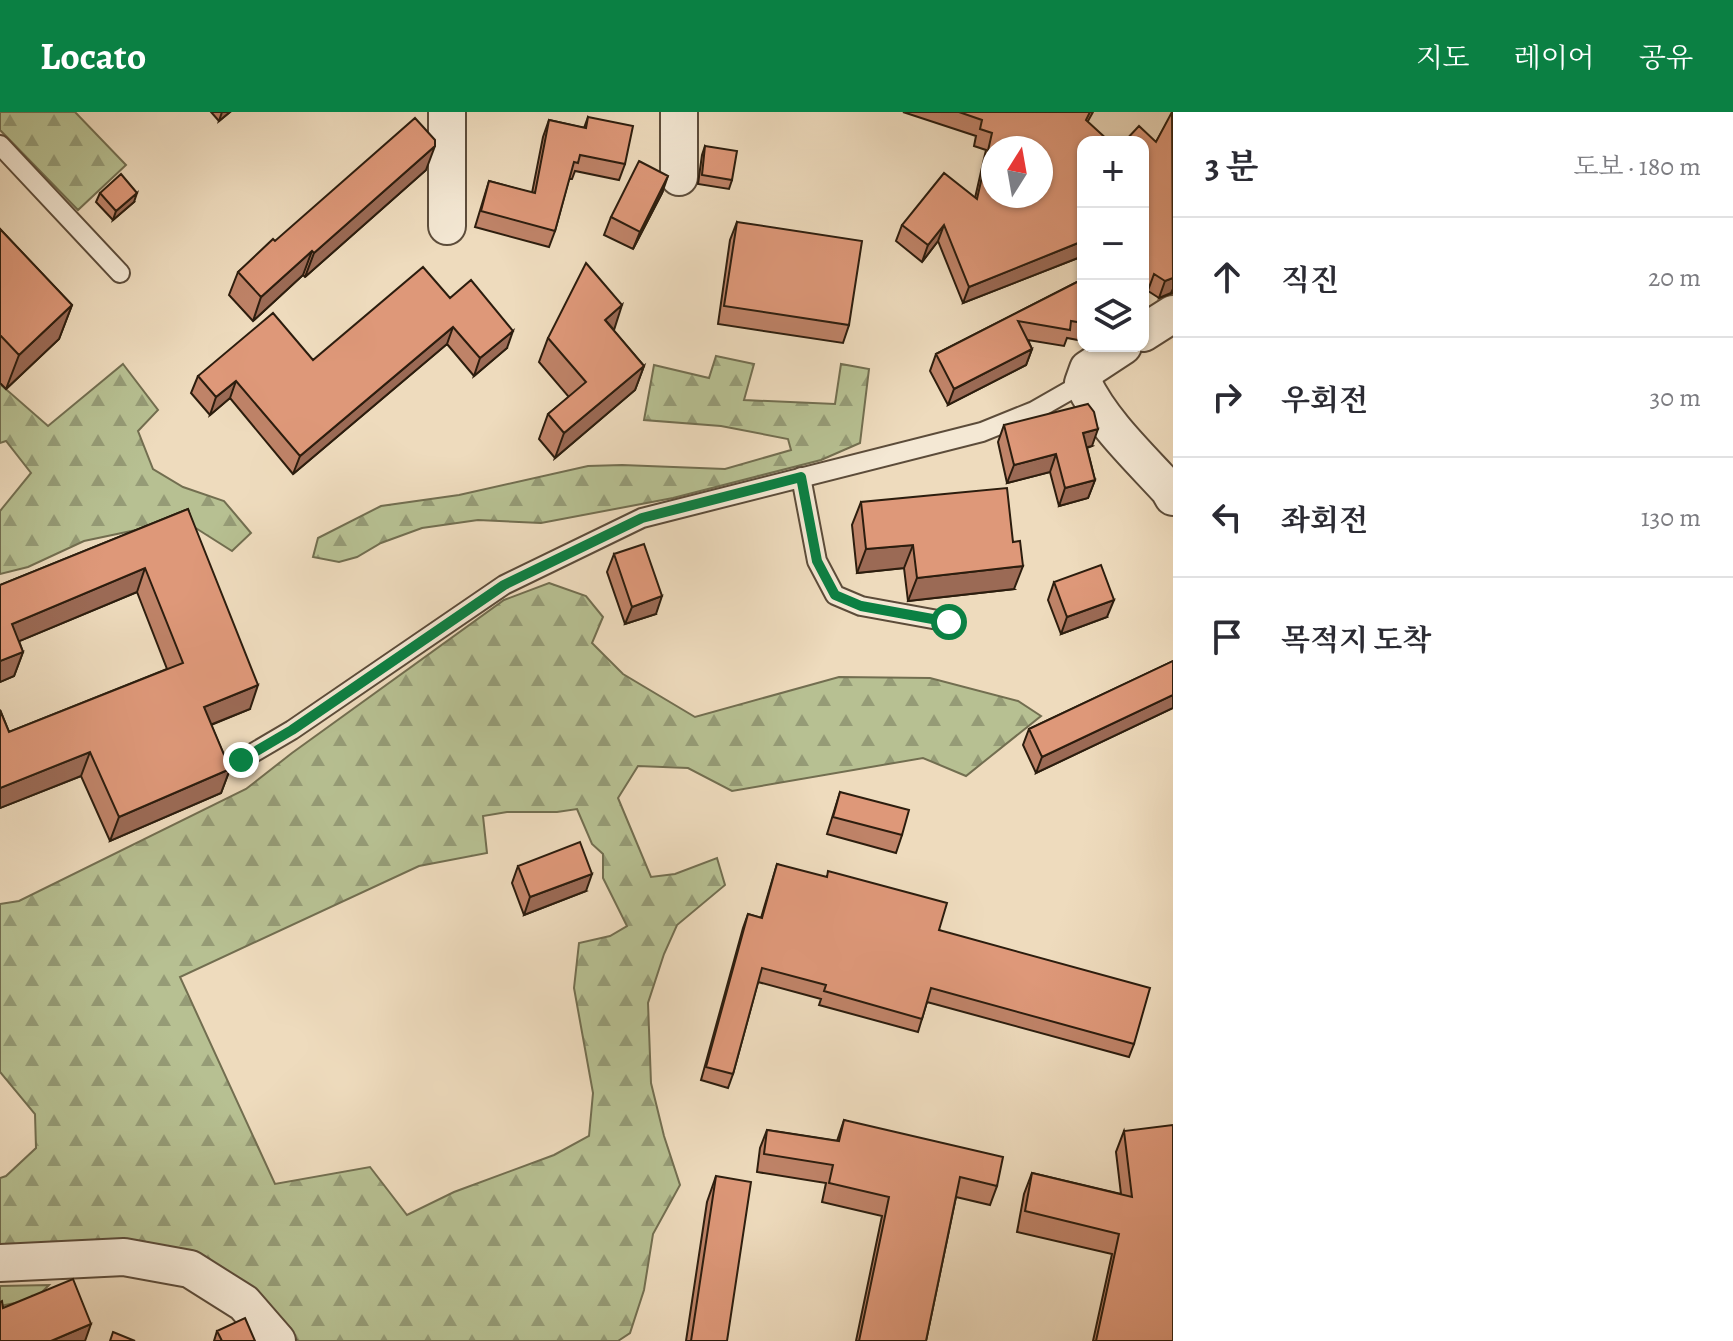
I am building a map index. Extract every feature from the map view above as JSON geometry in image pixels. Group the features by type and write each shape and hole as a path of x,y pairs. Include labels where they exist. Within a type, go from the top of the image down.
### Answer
{"street":[{"path":"447,112 447,226"},
{"path":"679,112 679,177"},
{"path":"1149,329 1173,314"},
{"path":"1114,352 1088,369 1083,383 1091,401 1109,424 1173,497"},
{"path":"0,1263 124,1257 190,1269 244,1303 277,1341"}],"lane":[{"path":"0,145 120,273"},
{"path":"241,760 292,730 504,585 642,518 982,432 1034,411 1083,383"},
{"path":"801,477 817,561 835,595 861,606 949,622"}],"green space":[{"path":"0,112 75,112 126,165 78,210 0,130"},
{"path":"716,356 754,364 744,400 835,404 841,364 869,369 860,443 821,460 673,498 541,523 478,520 422,528 339,562 313,557 318,538 381,506 459,495 588,466 725,469 791,450 788,439 721,426 644,420 654,365 709,378"},
{"path":"123,364 158,410 138,431 153,469 183,487 224,501 251,533 232,551 183,520 84,541 28,567 0,574 0,511 31,473 6,441 0,443 0,384 48,426"},
{"path":"549,583 586,596 603,617 592,643 623,674 695,717 839,677 930,678 1018,701 1041,716 966,776 923,758 732,791 688,768 638,766 618,798 651,877 675,874 717,858 725,885 677,925 648,1003 651,1083 680,1185 653,1234 644,1290 630,1333 618,1341 298,1341 252,1290 0,1254 0,1178 36,1148 35,1114 0,1072 0,904 19,901 246,789 504,600","holes":["577,809 592,844 603,854 603,878 627,926 610,936 579,943 574,988 593,1093 589,1136 554,1155 454,1192 407,1215 370,1167 275,1184 180,977 419,866 487,853 483,816"]},
{"path":"49,1285 35,1299 0,1306 0,1286"}],"building":[{"path":"959,112 1090,112 1086,120 1103,136 1077,136 1077,243 969,287 944,225 928,245 902,225 944,173 977,199 981,181 981,208 1053,208 1053,136 991,136 992,133 980,129 982,120"},
{"path":"1172,112 1173,278 1165,281 1154,274 1149,288 1149,136 1130,136 1139,126 1156,142"},
{"path":"588,117 633,126 625,164 580,155 578,163 574,162 555,231 481,211 489,181 535,193 549,120 586,128"},
{"path":"415,118 435,140 435,146 261,297 238,272"},
{"path":"705,146 737,151 732,180 702,175"},
{"path":"639,161 668,176 640,232 611,217"},
{"path":"121,174 137,193 116,211 100,193"},
{"path":"737,222 862,241 849,325 724,306"},
{"path":"0,229 72,305 19,355 0,335"},
{"path":"586,263 622,305 605,320 644,366 564,433 548,414 586,382 548,338"},
{"path":"423,267 450,298 471,280 513,331 480,358 453,327 300,456 236,381 216,397 198,376 273,313 313,360"},
{"path":"1077,282 1077,322 1071,321 1070,330 1018,321 1032,349 954,389 936,354"},
{"path":"1088,404 1094,412 1098,429 1083,433 1095,480 1065,488 1056,454 1014,465 1004,425"},
{"path":"1007,488 1013,542 1020,541 1023,566 917,578 913,545 866,549 861,502"},
{"path":"188,509 258,685 204,707 230,769 119,817 90,752 0,788 0,710 9,732 183,663 145,568 12,624 23,652 0,661 0,585"},
{"path":"644,544 662,596 632,607 614,554"},
{"path":"1101,565 1114,600 1067,617 1054,582"},
{"path":"1173,661 1173,695 1042,757 1029,729"},
{"path":"840,792 909,810 902,835 833,817"},
{"path":"580,842 592,874 530,897 518,866"},
{"path":"777,864 827,877 828,871 947,903 939,930 1150,988 1134,1044 931,988 922,1019 824,991 826,985 762,968 733,1074 706,1067 748,914 762,918"},
{"path":"844,1120 1003,1157 997,1186 960,1177 926,1341 859,1341 889,1197 829,1183 833,1165 764,1154 767,1130 839,1141"},
{"path":"1173,1125 1173,1341 1096,1341 1119,1234 1025,1211 1032,1173 1132,1197 1124,1131"},
{"path":"716,1176 751,1182 727,1341 691,1341"},
{"path":"73,1279 91,1324 51,1341 0,1341 0,1302 3,1308"},
{"path":"245,1318 255,1341 222,1341 217,1331"},
{"path":"113,1332 135,1341 110,1341"}],"route":[{"path":"241,760 292,730 504,585 642,518 801,477 817,561 835,595 861,606 949,622"}]}
